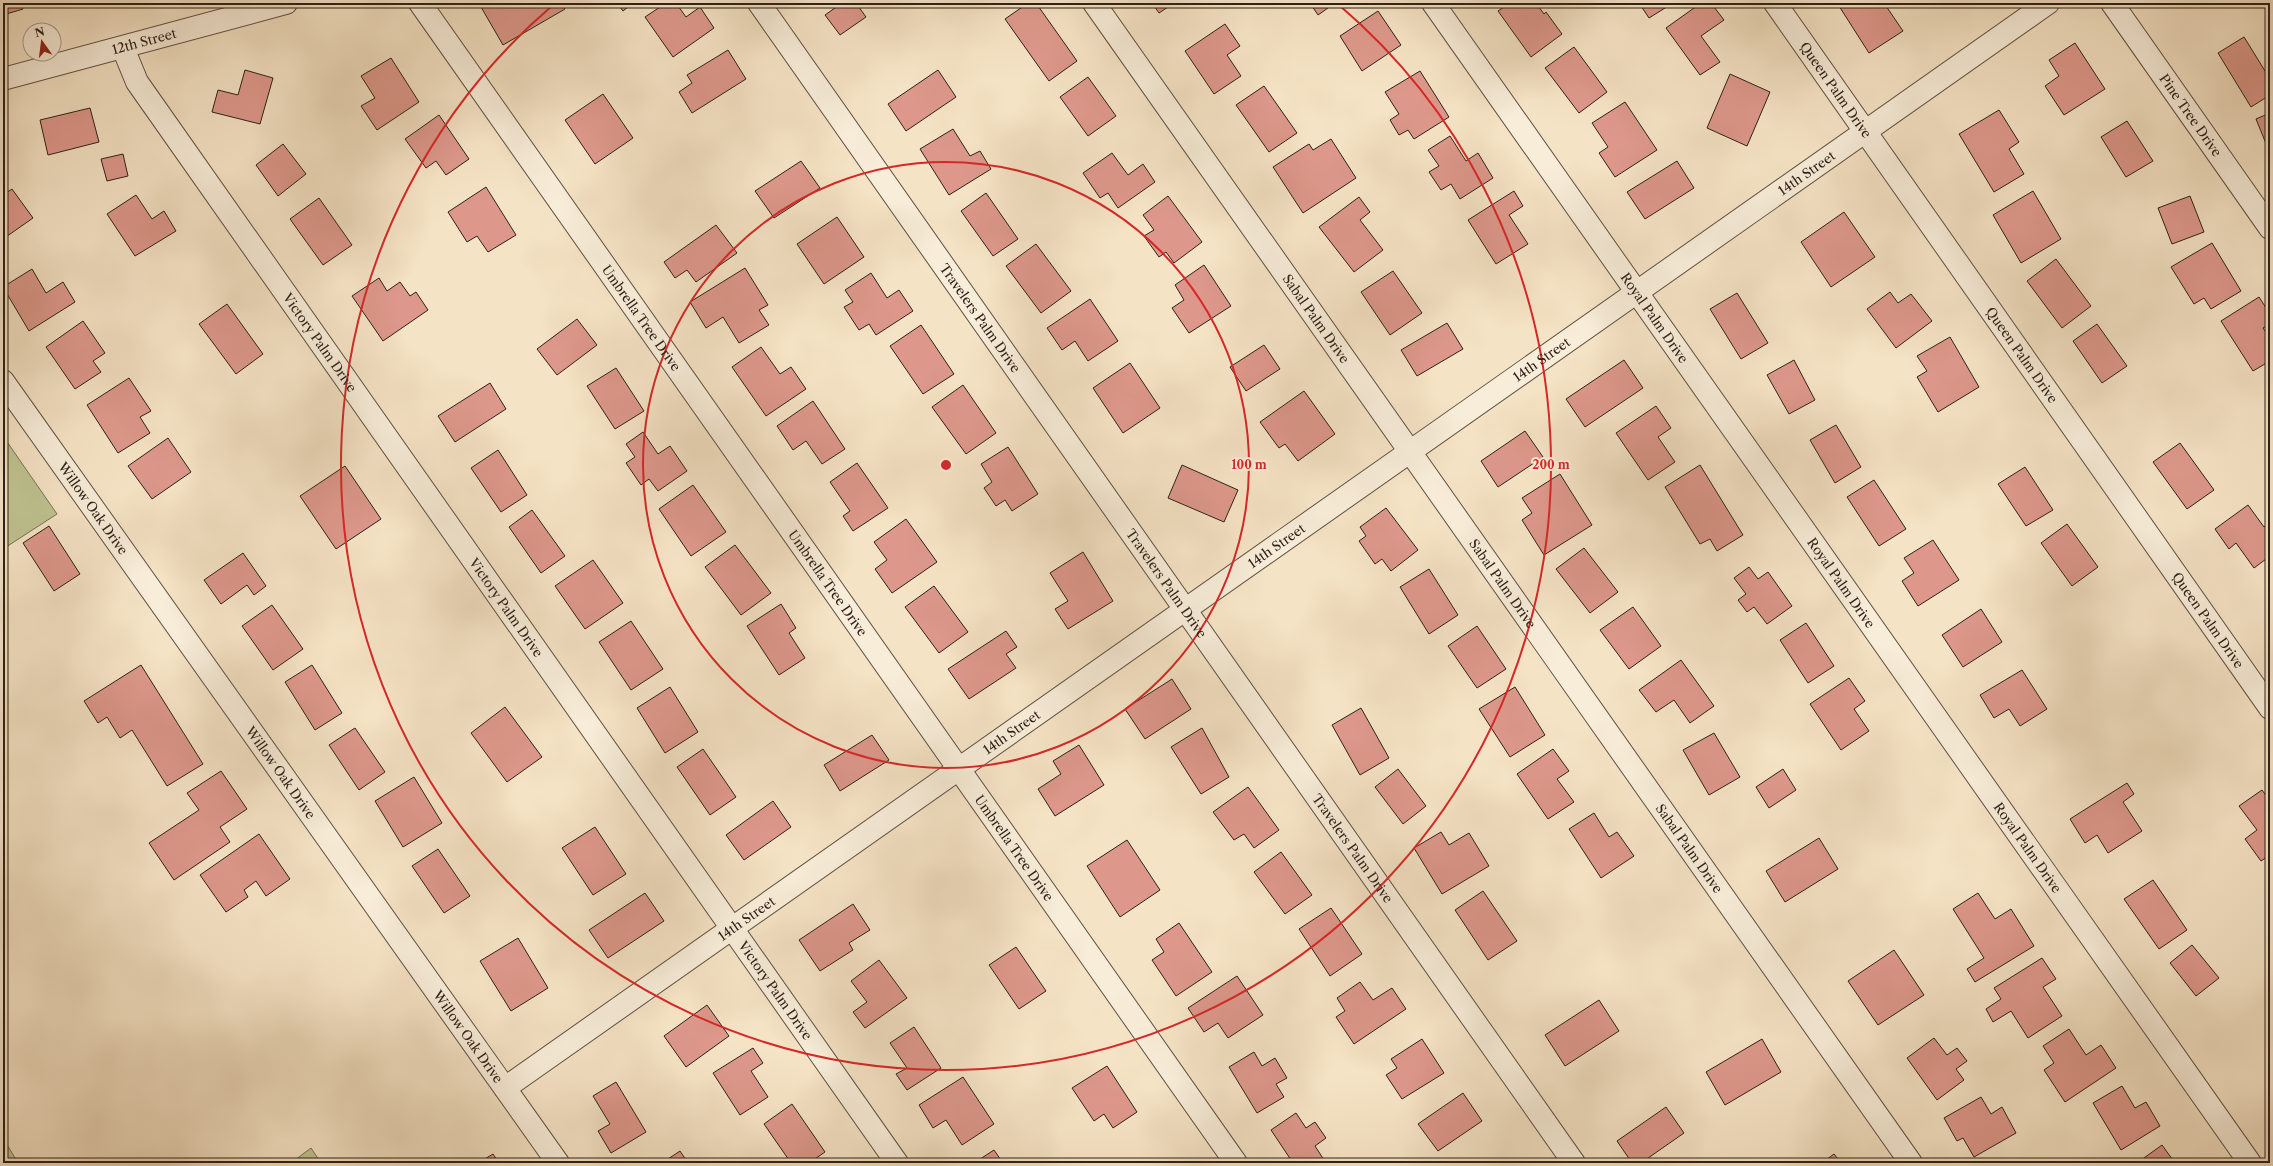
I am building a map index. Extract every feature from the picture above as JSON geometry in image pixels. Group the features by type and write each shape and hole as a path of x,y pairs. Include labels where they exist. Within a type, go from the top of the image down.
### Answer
{"street":[{"name":"12th Street","path":"3,79 286,3"},
{"name":"Umbrella Tree Drive","path":"420,3 1236,1163"},
{"name":"Travelers Palm Drive","path":"759,3 1574,1163"},
{"name":"Sabal Palm Drive","path":"1094,3 1911,1163"},
{"name":"Royal Palm Drive","path":"1433,3 2250,1163"},
{"name":"Queen Palm Drive","path":"1775,3 2270,708"},
{"name":"14th Street","path":"505,1088 2048,3"},
{"name":"Pine Tree Drive","path":"2112,3 2270,228"},
{"name":"Victory Palm Drive","path":"123,48 137,82 897,1163"},
{"name":"Willow Oak Drive","path":"3,381 558,1163"}],"green space":[{"path":"3,436 57,514 3,549"},
{"path":"3,1138 18,1163 3,1163"},
{"path":"311,1148 321,1163 291,1163"}],"building":[{"path":"3,3 21,3 23,9 3,15"},
{"path":"488,3 562,3 565,9 503,45 481,7"},
{"path":"617,3 633,3 623,11"},
{"path":"666,3 676,3 686,17 700,7 714,28 673,57 645,17"},
{"path":"842,3 856,3 866,17 840,35 825,15"},
{"path":"1028,3 1036,3 1077,61 1049,81 1005,19"},
{"path":"1152,3 1174,3 1159,13"},
{"path":"1310,3 1335,3 1318,15"},
{"path":"1510,3 1536,3 1544,14 1546,12 1562,34 1531,57 1498,11"},
{"path":"1639,3 1673,3 1649,18"},
{"path":"1701,3 1711,3 1724,20 1701,36 1720,62 1700,75 1666,28"},
{"path":"1843,3 1884,3 1903,31 1869,53 1839,6"},
{"path":"1378,11 1401,45 1362,71 1340,36"},
{"path":"1225,24 1240,46 1227,55 1241,76 1214,94 1185,51"},
{"path":"2244,37 2270,79 2270,95 2251,107 2218,53"},
{"path":"2075,43 2105,89 2064,115 2045,86 2059,76 2049,60"},
{"path":"1574,47 1607,92 1579,113 1545,68"},
{"path":"728,50 746,79 692,113 679,92 692,83 687,75"},
{"path":"391,58 419,102 377,130 361,106 375,98 361,76"},
{"path":"245,70 273,78 260,124 212,112 218,90 238,95"},
{"path":"938,70 956,97 906,131 888,104"},
{"path":"1420,71 1449,117 1414,139 1408,130 1399,135 1390,120 1399,114 1385,92"},
{"path":"1730,74 1770,92 1747,146 1707,128"},
{"path":"1088,77 1116,116 1088,136 1060,97"},
{"path":"1264,86 1297,133 1269,152 1236,105"},
{"path":"603,94 633,138 595,164 565,120"},
{"path":"1625,102 1657,150 1615,177 1599,153 1608,147 1592,123"},
{"path":"90,108 99,142 48,155 40,120"},
{"path":"1999,110 2019,142 2009,149 2024,174 1994,192 1959,134"},
{"path":"2270,113 2270,150 2269,151 2256,119"},
{"path":"439,115 469,159 446,175 436,161 426,168 405,139"},
{"path":"2127,121 2153,161 2126,177 2101,137"},
{"path":"953,129 970,156 980,151 991,169 949,195 920,149"},
{"path":"1450,136 1466,161 1478,153 1493,178 1460,199 1451,184 1441,190 1429,172 1439,166 1428,150"},
{"path":"1331,139 1356,178 1303,213 1273,167 1309,144 1313,150"},
{"path":"283,144 306,174 278,196 256,165"},
{"path":"1112,153 1128,175 1143,164 1155,182 1118,208 1108,193 1100,198 1083,173"},
{"path":"123,154 128,176 107,181 101,159"},
{"path":"801,161 820,188 774,218 755,191"},
{"path":"1677,161 1694,188 1645,219 1627,192"},
{"path":"486,187 516,235 488,252 477,236 467,242 448,212"},
{"path":"12,189 33,218 3,239 3,195"},
{"path":"1514,191 1523,206 1509,215 1528,244 1496,264 1468,220"},
{"path":"2033,191 2061,239 2021,263 1993,215"},
{"path":"986,193 1018,239 993,256 961,211"},
{"path":"136,195 152,219 164,211 176,231 135,256 107,214"},
{"path":"1168,196 1202,242 1174,263 1166,252 1159,257 1144,236 1154,230 1143,215"},
{"path":"2190,196 2204,232 2172,244 2158,208"},
{"path":"1359,197 1370,212 1360,220 1383,250 1354,272 1319,227"},
{"path":"319,198 352,245 323,265 290,219"},
{"path":"1844,212 1875,257 1831,287 1801,242"},
{"path":"837,217 864,257 824,284 797,244"},
{"path":"716,225 737,253 696,282 687,270 675,278 664,262"},
{"path":"2212,243 2241,291 2211,309 2204,298 2194,304 2171,267"},
{"path":"1036,244 1071,291 1041,313 1006,266"},
{"path":"2056,259 2091,306 2062,328 2027,281"},
{"path":"1204,265 1231,306 1189,333 1172,308 1184,300 1175,285"},
{"path":"745,268 768,305 759,310 769,325 739,343 723,317 706,328 690,302"},
{"path":"32,269 46,293 63,282 75,302 29,331 3,287"},
{"path":"1393,271 1422,313 1390,335 1361,292"},
{"path":"871,273 887,298 899,290 913,311 876,335 869,324 859,330 844,307 853,302 845,290"},
{"path":"379,278 387,291 400,282 410,296 416,292 428,310 383,341 352,296"},
{"path":"1890,292 1898,303 1911,294 1932,321 1896,348 1867,309"},
{"path":"1737,293 1768,343 1741,359 1710,309"},
{"path":"2259,297 2270,314 2270,324 2263,328 2270,338 2270,361 2253,371 2221,321"},
{"path":"1090,299 1118,341 1088,361 1075,341 1062,350 1047,328"},
{"path":"227,304 263,354 236,374 199,324"},
{"path":"577,319 597,345 557,375 537,349"},
{"path":"83,321 105,353 93,361 101,372 75,389 46,347"},
{"path":"1447,323 1463,349 1417,376 1401,350"},
{"path":"2097,324 2127,366 2102,383 2073,341"},
{"path":"921,325 954,374 923,394 890,346"},
{"path":"1950,337 1979,387 1938,412 1917,377 1927,371 1917,356"},
{"path":"1264,345 1280,369 1246,391 1230,367"},
{"path":"761,347 780,374 791,367 806,389 766,416 732,367"},
{"path":"1624,360 1643,388 1585,427 1566,399"},
{"path":"1794,360 1815,400 1789,414 1767,375"},
{"path":"1130,363 1160,408 1123,433 1093,388"},
{"path":"616,368 644,411 615,429 587,386"},
{"path":"129,378 151,411 140,417 150,433 118,453 87,405"},
{"path":"490,383 506,409 455,442 438,416"},
{"path":"963,385 996,433 966,454 932,407"},
{"path":"1304,391 1335,434 1298,461 1285,444 1279,448 1260,422"},
{"path":"813,401 845,449 822,464 806,441 793,450 777,426"},
{"path":"1656,406 1671,428 1658,437 1675,462 1648,480 1616,433"},
{"path":"1836,425 1861,467 1835,483 1810,440"},
{"path":"1525,431 1543,457 1498,487 1481,461"},
{"path":"643,432 658,454 670,446 687,471 658,491 649,479 641,485 626,463 635,457 626,444"},
{"path":"168,438 191,472 152,499 128,466"},
{"path":"2180,443 2214,490 2187,509 2153,462"},
{"path":"1008,447 1038,494 1012,511 1005,500 996,506 984,488 992,482 981,464"},
{"path":"498,450 527,495 501,512 471,468"},
{"path":"857,463 888,508 853,531 843,516 850,511 830,482"},
{"path":"1182,465 1238,490 1224,522 1168,498"},
{"path":"1700,465 1743,535 1717,551 1710,539 1700,544 1665,487"},
{"path":"345,466 381,519 336,549 300,496"},
{"path":"2025,467 2053,510 2026,526 1998,484"},
{"path":"1560,474 1592,525 1544,555 1522,520 1532,513 1522,498"},
{"path":"1874,480 1906,529 1879,546 1847,497"},
{"path":"693,485 726,532 691,556 659,509"},
{"path":"2248,505 2264,527 2270,522 2270,556 2254,568 2236,543 2229,549 2215,529"},
{"path":"1386,508 1418,550 1391,571 1382,559 1375,564 1359,541 1366,536 1360,527"},
{"path":"532,510 565,556 541,573 509,527"},
{"path":"906,519 937,562 892,593 875,569 887,560 874,542"},
{"path":"2067,524 2098,567 2072,586 2041,543"},
{"path":"49,526 80,574 54,591 23,543"},
{"path":"1933,540 1959,580 1918,606 1902,581 1914,573 1904,558"},
{"path":"735,545 771,593 741,615 705,567"},
{"path":"1584,548 1618,592 1590,613 1556,569"},
{"path":"1083,552 1113,601 1068,629 1055,609 1068,601 1050,573"},
{"path":"243,553 266,586 254,595 247,585 221,604 204,580"},
{"path":"593,560 623,603 585,629 555,586"},
{"path":"1749,567 1758,579 1768,572 1792,606 1767,624 1754,607 1747,612 1738,600 1746,594 1734,578"},
{"path":"1429,569 1458,615 1429,634 1400,587"},
{"path":"934,586 968,632 939,653 905,607"},
{"path":"781,604 796,628 789,633 805,658 779,675 747,626"},
{"path":"272,605 303,649 273,670 242,626"},
{"path":"1633,607 1661,646 1629,669 1600,630"},
{"path":"1981,609 2002,642 1963,667 1942,635"},
{"path":"631,621 663,669 631,690 599,642"},
{"path":"1806,623 1834,666 1808,683 1780,640"},
{"path":"1477,626 1506,669 1477,688 1448,646"},
{"path":"1006,631 1017,647 1006,654 1016,668 969,699 948,669"},
{"path":"1681,660 1714,706 1690,723 1674,700 1656,712 1639,690"},
{"path":"141,665 203,764 167,786 132,730 120,738 107,717 98,723 84,701"},
{"path":"312,665 342,713 315,730 285,682"},
{"path":"2022,670 2047,709 2020,726 2009,709 1994,718 1980,695"},
{"path":"1849,678 1865,701 1854,709 1869,731 1841,750 1810,704"},
{"path":"1172,679 1191,709 1145,739 1125,709"},
{"path":"670,687 698,732 665,753 637,708"},
{"path":"1515,687 1545,735 1510,757 1479,709"},
{"path":"505,707 542,757 507,782 471,733"},
{"path":"1361,708 1389,758 1360,775 1332,725"},
{"path":"355,728 385,772 359,790 329,745"},
{"path":"1202,728 1229,777 1201,794 1171,747"},
{"path":"1714,733 1740,777 1709,795 1683,750"},
{"path":"872,735 889,760 840,791 824,765"},
{"path":"1079,745 1104,785 1055,816 1038,789 1061,774 1053,761"},
{"path":"703,749 736,797 710,815 677,767"},
{"path":"1553,749 1569,771 1557,779 1574,802 1548,819 1517,774"},
{"path":"1398,769 1426,806 1403,824 1375,787"},
{"path":"1783,769 1796,790 1769,808 1756,787"},
{"path":"221,771 247,809 220,827 230,842 174,880 149,843 199,810 187,793"},
{"path":"414,777 442,823 403,847 375,801"},
{"path":"2127,783 2134,794 2123,802 2142,831 2108,853 2097,835 2085,843 2070,819"},
{"path":"1248,787 1279,830 1254,848 1244,834 1234,840 1213,812"},
{"path":"2262,790 2270,801 2270,855 2261,861 2245,839 2257,830 2239,806"},
{"path":"773,801 791,827 744,860 726,835"},
{"path":"1594,813 1609,837 1617,832 1634,856 1601,878 1569,829"},
{"path":"595,827 626,874 593,895 562,848"},
{"path":"1441,832 1449,845 1469,833 1489,866 1442,894 1414,848"},
{"path":"259,834 290,879 266,896 256,881 244,890 248,897 226,912 200,875"},
{"path":"1819,838 1838,869 1785,902 1766,871"},
{"path":"1127,840 1160,890 1120,917 1087,866"},
{"path":"438,849 470,896 444,913 412,866"},
{"path":"1281,852 1312,895 1285,914 1254,872"},
{"path":"2153,880 2187,930 2159,949 2124,899"},
{"path":"1483,891 1517,941 1488,960 1455,910"},
{"path":"645,893 664,921 608,958 589,930"},
{"path":"1978,893 1995,919 2011,909 2034,946 1975,982 1967,969 1984,958 1953,909"},
{"path":"853,904 870,930 849,943 853,950 820,971 799,940"},
{"path":"1331,908 1362,954 1330,976 1299,929"},
{"path":"1179,923 1212,972 1176,996 1152,960 1164,952 1156,939"},
{"path":"518,938 548,988 511,1011 480,961"},
{"path":"2192,945 2219,978 2196,996 2170,963"},
{"path":"1016,947 1046,991 1019,1009 989,965"},
{"path":"1894,950 1924,995 1878,1025 1848,981"},
{"path":"2042,958 2056,979 2043,987 2062,1016 2028,1038 2011,1011 1993,1022 1986,1009 2001,999 1994,988"},
{"path":"879,960 907,998 865,1028 853,1012 867,1002 851,981"},
{"path":"1237,976 1263,1015 1228,1038 1218,1023 1204,1032 1188,1008"},
{"path":"1360,982 1373,1000 1392,988 1406,1009 1354,1044 1336,1017 1345,1011 1337,998"},
{"path":"1599,1000 1619,1031 1565,1066 1545,1035"},
{"path":"707,1005 729,1036 686,1067 664,1036"},
{"path":"914,1027 941,1068 907,1090 896,1074 907,1068 890,1043"},
{"path":"2069,1029 2086,1055 2101,1045 2116,1068 2065,1102 2044,1070 2054,1063 2043,1046"},
{"path":"1934,1038 1947,1055 1957,1048 1967,1061 1956,1069 1964,1080 1937,1100 1907,1058"},
{"path":"1422,1039 1444,1073 1402,1099 1386,1075 1397,1068 1391,1059"},
{"path":"1762,1039 1781,1072 1725,1105 1706,1072"},
{"path":"753,1048 763,1063 751,1071 768,1097 740,1115 713,1073"},
{"path":"1254,1052 1262,1066 1275,1058 1287,1078 1276,1084 1284,1097 1257,1113 1229,1067"},
{"path":"1107,1066 1137,1112 1113,1128 1104,1114 1094,1121 1072,1088"},
{"path":"963,1077 994,1124 962,1145 946,1120 933,1128 919,1105"},
{"path":"616,1082 646,1132 611,1153 598,1131 610,1124 593,1096"},
{"path":"2122,1086 2135,1108 2146,1102 2160,1126 2121,1150 2093,1103"},
{"path":"1463,1093 1482,1121 1438,1151 1418,1124"},
{"path":"1981,1097 1991,1114 2002,1107 2016,1133 1974,1157 1963,1138 1957,1141 1944,1118"},
{"path":"792,1104 825,1152 809,1163 791,1163 764,1124"},
{"path":"1666,1107 1684,1133 1641,1163 1632,1163 1617,1141"},
{"path":"1296,1113 1306,1128 1315,1122 1326,1138 1315,1146 1324,1160 1319,1163 1293,1163 1271,1130"},
{"path":"2162,1145 2175,1163 2137,1163"},
{"path":"994,1150 1003,1163 974,1163"},
{"path":"680,1151 688,1163 662,1163"},
{"path":"493,1154 499,1163 478,1163"},
{"path":"1834,1154 1841,1163 1822,1163"},
{"path":"2022,1158 2026,1163 2014,1163"}]}
